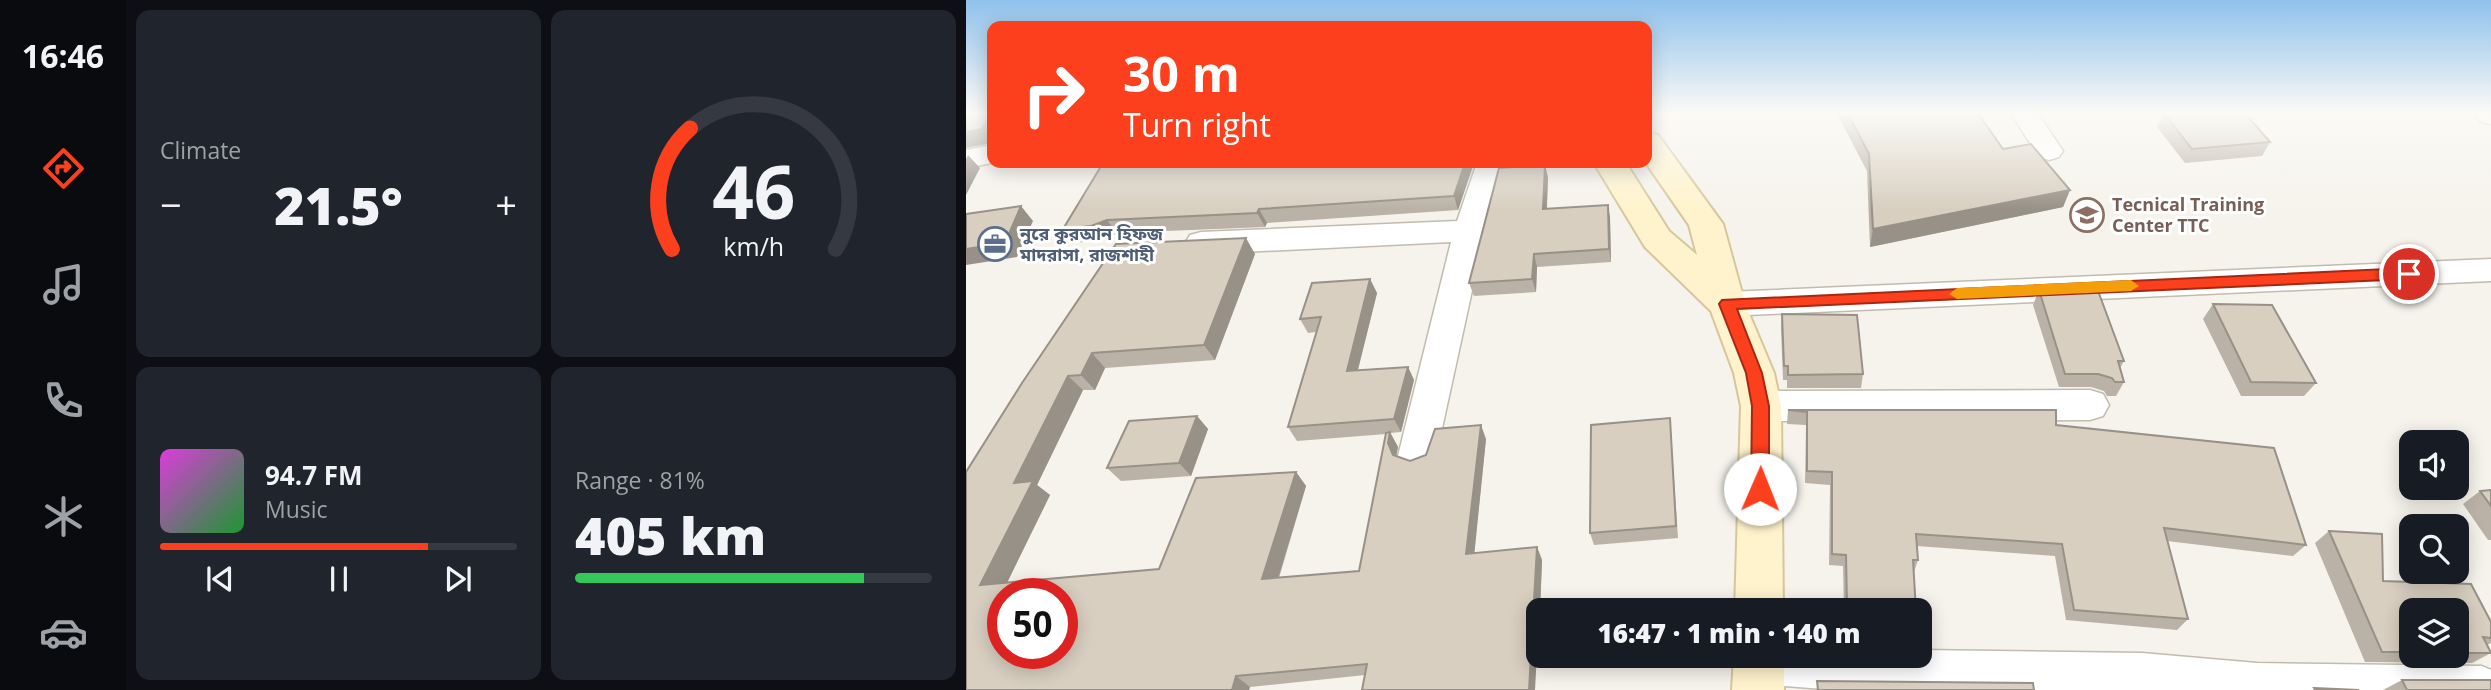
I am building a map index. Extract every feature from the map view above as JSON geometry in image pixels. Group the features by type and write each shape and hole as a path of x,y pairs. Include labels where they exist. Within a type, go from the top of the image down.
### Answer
{"main road":[{"path":"1652,149 1706,224 1727,304 1754,373 1761,406 1759,598"},
{"path":"1613,168 1657,239 1727,304"}],"street":[{"path":"2045,144 2049,150"},
{"path":"966,159 987,155"},
{"path":"1417,456 1469,231 1489,168"},
{"path":"1171,244 1469,231"},
{"path":"1727,304 2491,270"},
{"path":"1761,406 2090,405"},
{"path":"1759,669 1946,675 2142,676 2257,686 2482,690"}],"building":[{"path":"1864,144 2000,144 2003,149 2031,144 2070,190 1873,229 1869,154"},
{"path":"2188,144 2245,144 2192,149"},
{"path":"1100,168 1463,168 1454,196 1259,209 1257,213 1107,220 1091,226 1063,229"},
{"path":"1499,168 1545,168 1543,209 1608,205 1609,249 1534,254 1532,279 1469,283"},
{"path":"1021,206 1005,243 966,249 966,214"},
{"path":"1246,238 1204,345 1092,353 1081,375 1068,376 1014,483 1033,481 980,585 987,584 987,669 1078,669 1078,578 1058,578 1159,569 1196,478 1296,472 1262,579 1359,571 1386,433 1390,432 1388,443 1393,455 1410,461 1426,455 1435,429 1481,425 1466,554 1537,547 1534,598 1526,598 1526,668 1530,668 1529,690 1362,690 1367,664 1236,676 1232,690 966,690 966,472 1022,383 1116,244"},
{"path":"1370,279 1347,371 1408,367 1394,419 1288,427 1321,317 1300,319 1312,283"},
{"path":"2097,288 2124,361 2118,361 2124,382 2115,382 2112,378 2098,374 2065,374 2039,290"},
{"path":"2213,304 2272,305 2316,383 2251,382"},
{"path":"1782,314 1857,315 1863,374 1788,375 1788,366 1784,366"},
{"path":"1788,410 2056,410 2056,425 2274,448 2306,545 2164,528 2188,619 2074,610 2062,544 1916,534 1918,560 1913,560 1915,598 1847,598 1846,555 1832,554 1832,472 1807,471 1807,412"},
{"path":"1197,416 1179,463 1107,468 1129,421"},
{"path":"1670,418 1676,526 1590,533 1591,425"},
{"path":"2491,490 2491,506 2480,491"},
{"path":"2329,531 2382,534 2383,581 2399,582 2399,584 2471,584 2491,622 2491,638 2483,637 2491,653 2469,653 2469,598 2399,598 2399,652 2382,652"},
{"path":"2402,680 2491,680 2491,690 2407,690"},
{"path":"1817,681 2033,683 2034,690 1818,690"},
{"path":"2314,688 2359,690 2315,690"}],"slow traffic":[{"path":"1957,294 2131,286"}],"place":[{"name":"Tecnical Training Center TTC","path":"2087,215"},
{"name":"নুরে কুরআন হিফজ মাদরাসা, রাজশাহী","path":"995,244"}],"route":[{"path":"1760,489 1761,406 1754,373 1727,304 2409,274"}]}
